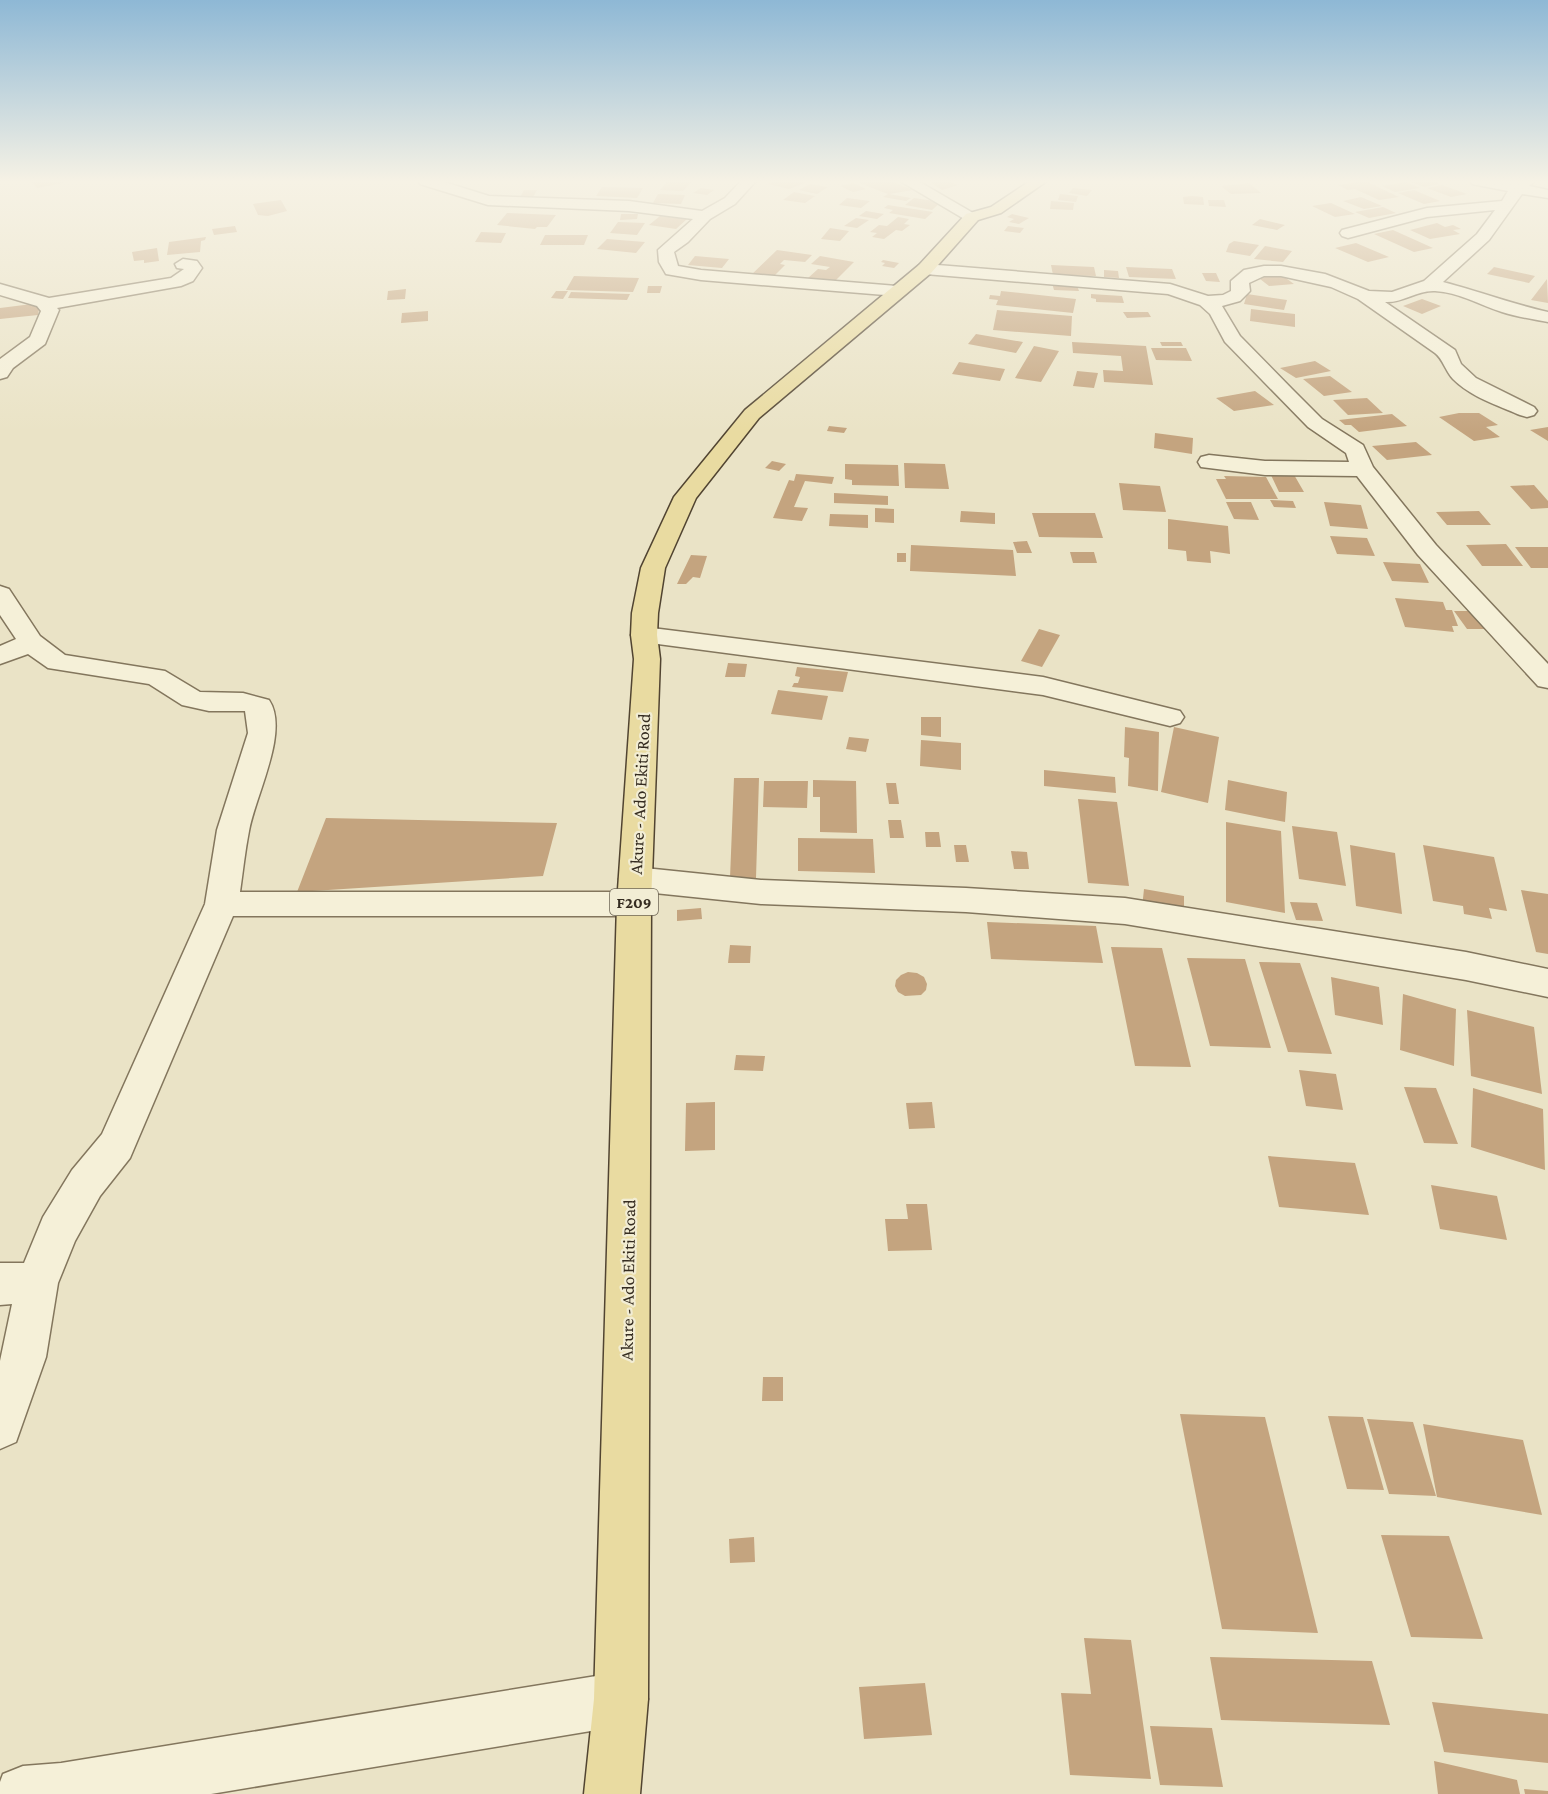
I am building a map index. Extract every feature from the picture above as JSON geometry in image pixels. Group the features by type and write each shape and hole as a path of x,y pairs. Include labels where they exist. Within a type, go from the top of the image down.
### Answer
{"main road":[{"name":"Akure - Ado Ekiti Road","path":"612,1794 621,1699 635,892 647,659 644,635 653,568 685,497 752,414 930,265"}],"street":[{"path":"0,289 47,304 175,282 187,278 194,268 189,265"},
{"path":"669,265 672,270 734,279 897,291"},
{"path":"1428,286 1452,265"},
{"path":"926,269 1170,289 1206,301 1220,301 1238,296 1241,291 1240,281 1249,273 1266,270 1299,272 1366,296 1394,297 1428,286 1438,286 1470,294 1510,309 1548,317"},
{"path":"1366,296 1448,354 1450,364 1474,385 1527,411"},
{"path":"1206,301 1224,321 1232,338 1293,401 1315,423 1355,450 1363,469 1451,578 1548,680"},
{"path":"0,373 6,364 38,340 50,310 47,304"},
{"path":"1209,462 1265,468 1363,469"},
{"path":"0,594 32,642 47,658 58,662 155,677 168,682 193,699 248,702 259,706 262,734 233,830 222,904 116,1146 86,1183 58,1232 19,1283 24,1357 0,1426"},
{"path":"644,635 1042,686 1170,717"},
{"path":"0,656 32,642"},
{"path":"222,904 635,892 761,892 966,900 1125,911 1466,966 1548,983"},
{"path":"23,1794 61,1791 621,1699"}],"building":[{"path":"688,265 725,265 722,268"},
{"path":"762,265 785,265 771,279 749,277"},
{"path":"816,265 851,265 834,282 808,278 818,269 826,270 830,267"},
{"path":"883,265 897,265 894,268 882,266"},
{"path":"1051,265 1094,267 1096,276 1053,275"},
{"path":"1126,267 1172,269 1176,279 1129,277"},
{"path":"1494,267 1535,276 1529,283 1487,274"},
{"path":"1104,270 1118,271 1119,278 1104,277"},
{"path":"1202,273 1216,273 1220,282 1206,281"},
{"path":"1279,273 1294,284 1269,286 1255,275"},
{"path":"574,276 639,278 633,292 566,290"},
{"path":"1547,279 1548,303 1531,300"},
{"path":"1052,283 1076,283 1079,291 1054,290"},
{"path":"648,286 662,286 660,293 647,293"},
{"path":"406,289 405,299 387,300 388,291"},
{"path":"556,291 568,291 563,299 551,298"},
{"path":"1001,291 1076,299 1073,313 996,305 998,300 989,299 990,295 1000,296"},
{"path":"571,292 630,294 627,300 568,298"},
{"path":"1091,294 1122,296 1124,303 1096,302 1096,299 1091,298"},
{"path":"1247,294 1287,300 1284,310 1244,304"},
{"path":"1422,299 1441,306 1422,314 1403,306"},
{"path":"40,303 38,315 0,319 0,308"},
{"path":"1251,309 1295,314 1295,327 1250,321"},
{"path":"997,310 1072,316 1071,336 993,330"},
{"path":"428,311 428,321 401,323 402,313"},
{"path":"1123,312 1148,312 1151,317 1127,318"},
{"path":"976,334 1023,342 1016,353 968,344"},
{"path":"1072,342 1146,346 1153,385 1104,382 1103,370 1123,371 1121,356 1073,353"},
{"path":"1160,342 1181,342 1183,346 1162,346"},
{"path":"1034,346 1059,351 1041,382 1015,378"},
{"path":"1151,348 1186,348 1192,361 1156,360"},
{"path":"1315,361 1331,371 1296,378 1280,368"},
{"path":"959,362 1005,369 1000,381 952,374"},
{"path":"1077,371 1098,373 1094,388 1073,386"},
{"path":"1330,376 1352,392 1324,396 1303,379"},
{"path":"1255,391 1274,405 1234,411 1216,398"},
{"path":"1367,398 1383,413 1348,415 1333,400"},
{"path":"1459,413 1479,413 1498,425 1486,427 1500,437 1474,441 1439,417"},
{"path":"1392,414 1407,426 1359,432 1351,425 1345,425 1339,420"},
{"path":"829,426 847,428 844,433 827,431"},
{"path":"1548,427 1548,441 1530,430"},
{"path":"1155,433 1193,438 1192,454 1154,448"},
{"path":"1416,442 1432,455 1387,460 1372,446"},
{"path":"772,461 786,464 779,471 765,468"},
{"path":"904,463 945,464 949,489 905,488"},
{"path":"845,464 898,465 899,486 852,485 852,480 845,479"},
{"path":"1270,473 1293,473 1304,492 1279,492"},
{"path":"796,474 834,477 832,484 805,481 794,507 808,508 802,521 773,518 789,480 794,481"},
{"path":"1224,476 1266,477 1278,499 1226,499 1216,479 1226,479"},
{"path":"1119,483 1160,486 1166,512 1123,510"},
{"path":"1534,485 1548,501 1548,508 1531,509 1510,486"},
{"path":"834,493 888,496 888,505 834,503"},
{"path":"1270,500 1293,501 1296,508 1274,507"},
{"path":"1226,502 1251,502 1259,520 1234,519"},
{"path":"1324,502 1361,505 1368,529 1330,526"},
{"path":"875,508 894,509 894,523 875,522"},
{"path":"961,511 995,513 995,524 960,522"},
{"path":"1479,511 1491,525 1447,525 1436,512"},
{"path":"1032,513 1095,513 1103,538 1039,537"},
{"path":"830,514 868,515 868,528 829,526"},
{"path":"1168,519 1228,526 1230,554 1210,551 1211,563 1187,561 1186,551 1168,549"},
{"path":"1330,536 1367,538 1375,556 1337,554"},
{"path":"1027,541 1032,553 1017,553 1013,542"},
{"path":"1506,544 1523,566 1482,566 1466,545"},
{"path":"911,545 1013,550 1016,576 910,571"},
{"path":"1515,547 1548,547 1548,568 1531,568"},
{"path":"1070,552 1094,552 1097,563 1073,563"},
{"path":"897,553 906,553 906,562 897,562"},
{"path":"691,555 707,556 700,578 693,577 686,584 677,584"},
{"path":"1383,562 1420,564 1429,583 1392,581"},
{"path":"1395,598 1443,602 1446,610 1452,610 1458,626 1452,626 1454,632 1405,627"},
{"path":"1454,611 1474,611 1488,629 1467,629"},
{"path":"1039,629 1060,635 1042,667 1021,661"},
{"path":"728,663 747,664 745,677 725,677"},
{"path":"797,667 848,672 843,692 792,687 794,683 798,683 800,677 795,676"},
{"path":"778,690 828,696 822,720 771,714"},
{"path":"921,717 941,717 941,737 921,735"},
{"path":"1125,727 1159,732 1158,791 1128,786 1129,758 1124,757"},
{"path":"1174,727 1219,737 1208,803 1161,792"},
{"path":"849,737 869,739 866,752 846,749"},
{"path":"921,740 961,743 961,770 920,766"},
{"path":"1044,770 1115,777 1116,793 1044,786"},
{"path":"734,778 759,778 756,878 730,878"},
{"path":"813,780 856,781 857,833 820,832 820,797 813,797"},
{"path":"1228,780 1287,792 1285,822 1225,810"},
{"path":"764,781 808,781 807,808 763,807"},
{"path":"886,783 896,783 899,804 889,804"},
{"path":"1078,799 1117,802 1129,886 1088,883"},
{"path":"326,818 557,823 543,876 297,892"},
{"path":"888,820 901,820 904,838 890,838"},
{"path":"1226,822 1281,831 1285,913 1226,902"},
{"path":"1292,826 1337,832 1346,886 1299,879"},
{"path":"925,832 939,832 941,847 926,847"},
{"path":"798,838 873,839 875,873 798,871"},
{"path":"954,845 966,845 969,862 956,862"},
{"path":"1350,845 1395,853 1402,914 1356,906"},
{"path":"1423,845 1494,857 1507,911 1489,908 1492,919 1464,914 1463,906 1433,901"},
{"path":"1011,851 1027,852 1029,869 1014,869"},
{"path":"1144,889 1184,896 1184,915 1142,908"},
{"path":"1521,890 1548,894 1548,954 1536,952"},
{"path":"1290,902 1317,903 1323,921 1296,920"},
{"path":"701,908 702,919 677,921 677,910"},
{"path":"987,922 1096,926 1103,963 991,959"},
{"path":"730,945 751,946 750,963 728,963"},
{"path":"1111,947 1162,948 1191,1067 1135,1066"},
{"path":"1187,958 1245,959 1271,1048 1210,1046"},
{"path":"1259,962 1300,963 1332,1054 1288,1052"},
{"path":"908,972 924,977 927,984 926,990 921,995 905,996 898,992 895,986 896,980"},
{"path":"1331,977 1379,987 1383,1025 1335,1015"},
{"path":"1403,994 1456,1009 1454,1066 1400,1050"},
{"path":"1467,1010 1534,1027 1542,1094 1471,1076"},
{"path":"736,1055 765,1056 763,1071 734,1070"},
{"path":"1299,1070 1336,1074 1343,1110 1306,1106"},
{"path":"1404,1087 1436,1088 1458,1144 1424,1143"},
{"path":"1473,1088 1543,1109 1545,1170 1471,1147"},
{"path":"715,1102 715,1150 685,1151 686,1103"},
{"path":"932,1102 935,1128 909,1129 906,1103"},
{"path":"1268,1156 1355,1163 1369,1215 1279,1207"},
{"path":"1431,1185 1497,1196 1507,1240 1440,1229"},
{"path":"906,1204 927,1204 932,1250 888,1251 885,1219 908,1219"},
{"path":"763,1377 783,1377 783,1401 762,1401"},
{"path":"1180,1414 1265,1417 1318,1633 1222,1629"},
{"path":"1328,1416 1363,1417 1384,1490 1347,1489"},
{"path":"1367,1419 1413,1422 1436,1496 1389,1494"},
{"path":"1423,1424 1523,1440 1542,1515 1437,1497"},
{"path":"1381,1535 1449,1536 1483,1639 1411,1637"},
{"path":"754,1537 755,1562 730,1563 729,1539"},
{"path":"1084,1638 1131,1640 1151,1779 1070,1775 1061,1693 1091,1694"},
{"path":"1210,1657 1372,1661 1390,1725 1221,1720"},
{"path":"925,1683 932,1735 864,1739 859,1687"},
{"path":"1432,1702 1548,1714 1548,1763 1444,1752"},
{"path":"1150,1726 1212,1728 1223,1787 1160,1785"},
{"path":"1434,1761 1517,1780 1520,1794 1438,1794"},
{"path":"1524,1789 1548,1791 1548,1794 1525,1794"}]}
